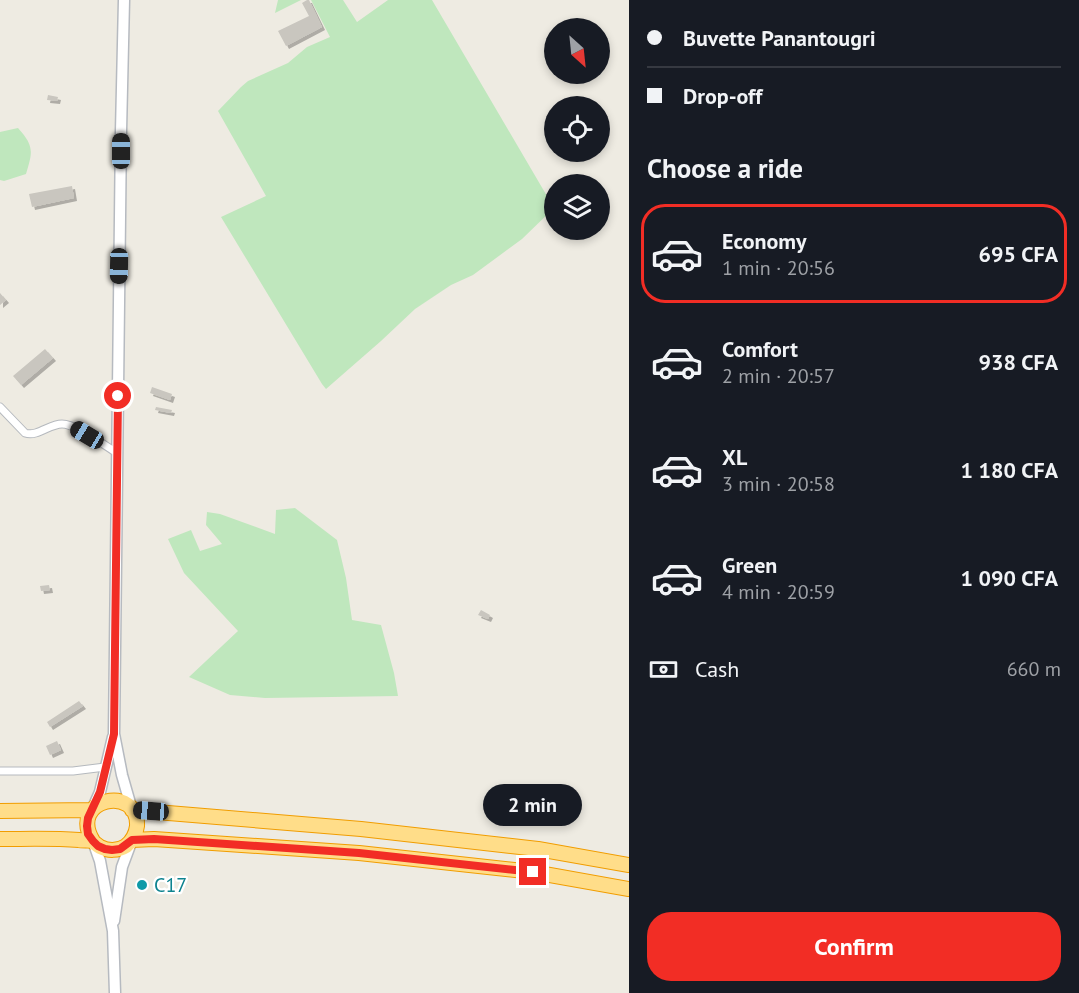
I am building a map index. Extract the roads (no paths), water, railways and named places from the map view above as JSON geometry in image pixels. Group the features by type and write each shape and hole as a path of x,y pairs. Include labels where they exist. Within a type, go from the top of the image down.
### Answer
{"highway":[{"path":"104,801 119,801 132,810 136,817 136,833 132,840 120,849 112,850 98,846 88,834 88,818 92,810 104,801"},
{"path":"0,811 92,810"},
{"path":"132,810 420,835 538,849 629,865"},
{"path":"0,838 93,841"},
{"path":"132,840 154,839 359,853 533,872 629,889"}],"street":[{"path":"124,0 114,734 132,810"},
{"path":"0,407 23,432 29,434 63,424 72,426 117,453"},
{"path":"92,810 100,792 114,734"},
{"path":"0,771 73,771 105,767"},
{"path":"113,931 122,867 132,840"},
{"path":"93,841 100,861 113,931 115,993"}],"place":[{"name":"C17","path":"142,885"}]}
